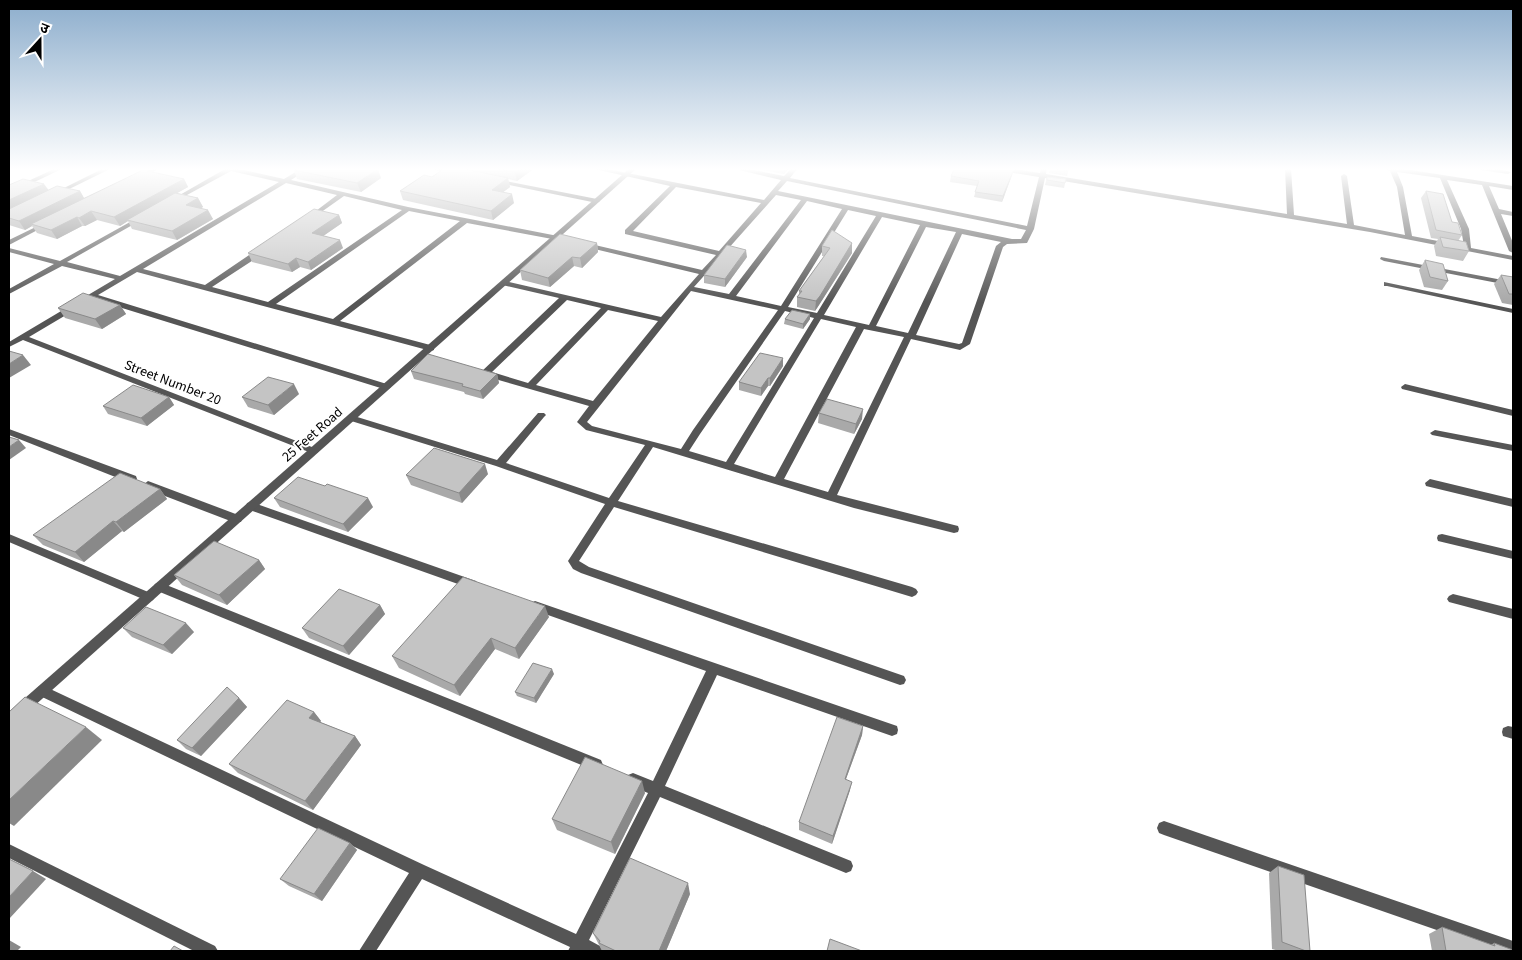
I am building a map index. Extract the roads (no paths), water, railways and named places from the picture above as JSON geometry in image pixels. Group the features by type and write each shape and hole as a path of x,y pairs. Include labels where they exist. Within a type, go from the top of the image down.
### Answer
{"street":[{"path":"9,346 231,213"},
{"path":"304,222 317,213"},
{"path":"269,305 402,213"},
{"path":"428,213 556,237 704,273"},
{"name":"25 Feet Road","path":"10,717 42,691 387,386 429,354 584,213"},
{"path":"647,213 628,232 720,254"},
{"path":"755,213 689,288 595,405 582,422 583,424 589,428 684,452 777,482 954,529"},
{"path":"730,298 795,213"},
{"path":"684,452 696,432 783,309 842,213"},
{"path":"875,213 1012,242"},
{"path":"951,213 1030,229"},
{"path":"689,288 960,347 966,344 1000,246 1005,242 1024,241 1030,229 1034,213"},
{"path":"1265,213 1513,258"},
{"path":"1291,213 1291,217"},
{"path":"1349,213 1351,227"},
{"path":"1404,213 1409,238"},
{"path":"1458,213 1465,229 1468,250"},
{"path":"1497,213 1510,237 1513,250"},
{"path":"728,466 881,214"},
{"path":"9,292 146,216"},
{"path":"334,322 466,220"},
{"path":"9,243 52,221"},
{"path":"777,482 924,224"},
{"path":"831,497 960,231"},
{"path":"206,288 272,244"},
{"path":"9,250 120,278"},
{"path":"1384,259 1513,284"},
{"path":"135,269 334,322 429,354"},
{"path":"505,283 663,320"},
{"path":"1387,284 1513,311"},
{"path":"92,296 387,386"},
{"path":"565,297 482,372 595,405"},
{"path":"530,386 606,306"},
{"name":"Street Number 20","path":"22,337 314,451"},
{"path":"1405,387 1513,413"},
{"path":"499,464 541,415"},
{"path":"351,418 499,464 610,502 912,592"},
{"path":"9,432 237,519"},
{"path":"1435,433 1513,448"},
{"path":"651,443 610,502 576,556 573,561 577,566 900,680"},
{"path":"1430,483 1513,503"},
{"path":"251,506 483,587"},
{"path":"9,538 149,597"},
{"path":"1442,538 1513,555"},
{"path":"159,587 846,866"},
{"path":"1453,599 1513,614"},
{"path":"520,600 892,730"},
{"path":"578,947 714,668"},
{"path":"42,691 578,947 595,951"},
{"path":"1164,828 1513,948"},
{"path":"9,851 210,951"},
{"path":"367,951 419,870"}]}
